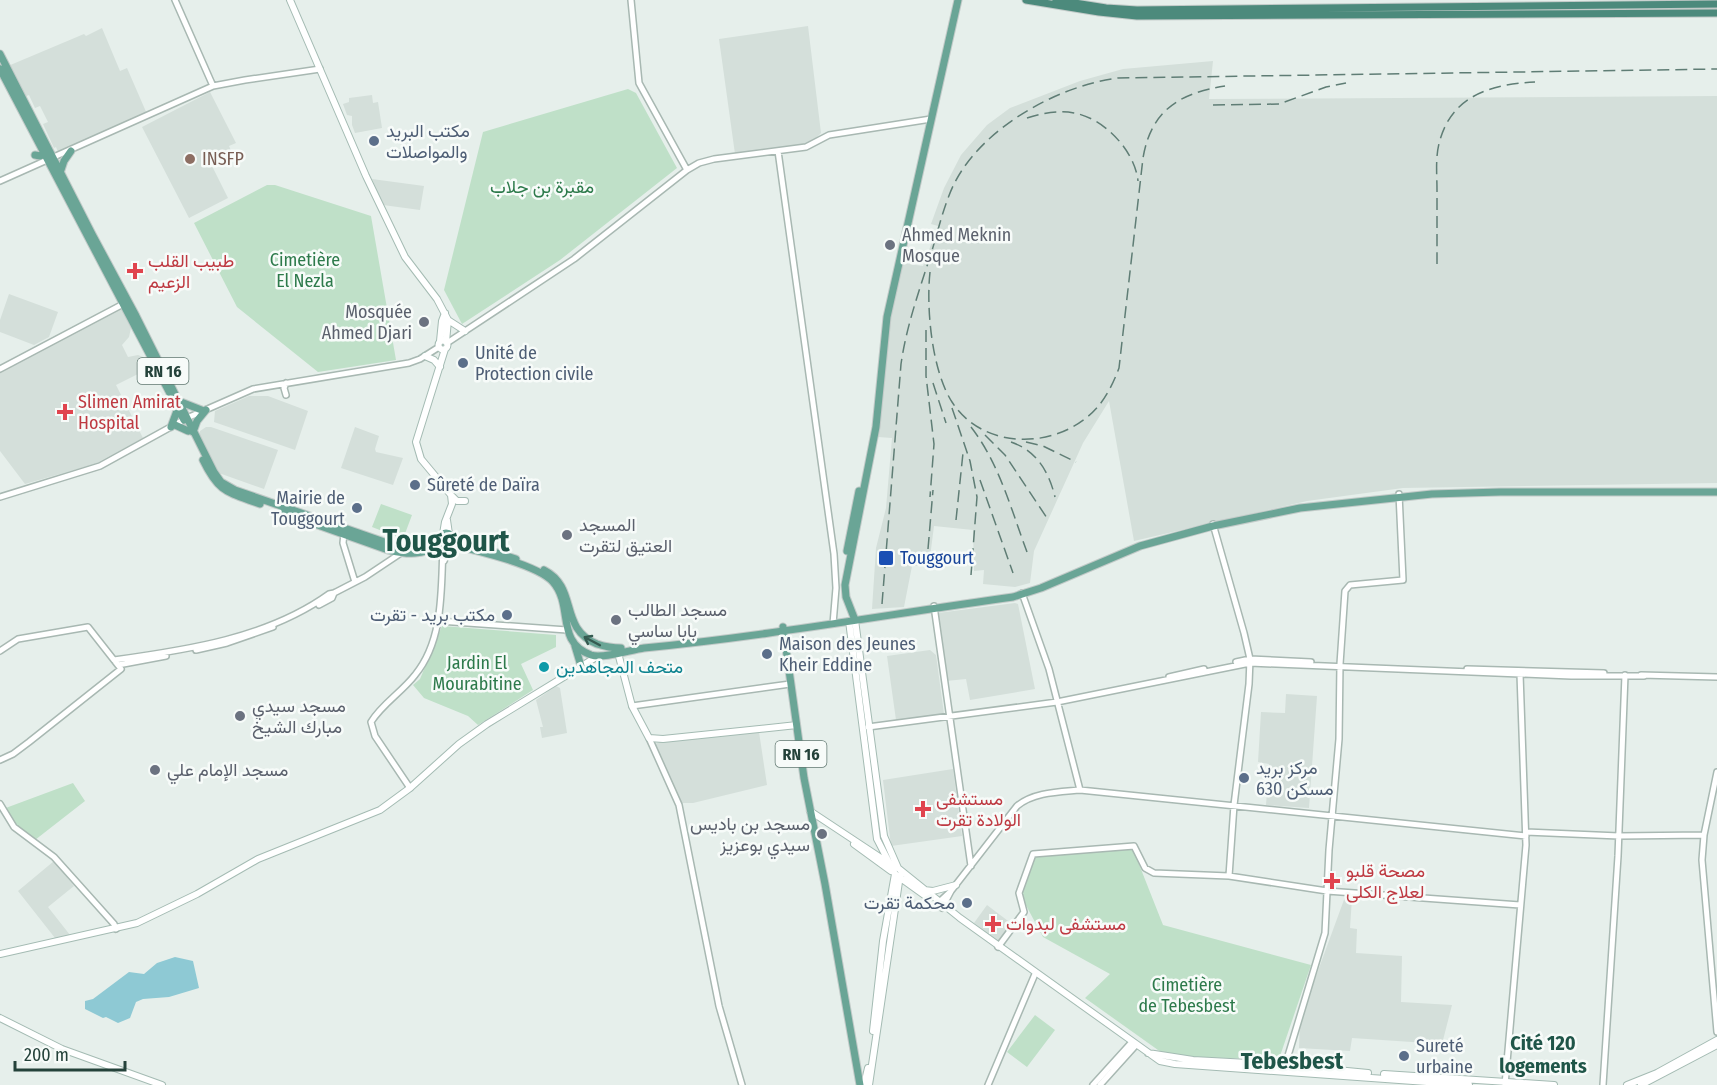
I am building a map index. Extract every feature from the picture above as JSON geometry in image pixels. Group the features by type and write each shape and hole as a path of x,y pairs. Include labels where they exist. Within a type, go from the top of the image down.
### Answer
{"highway":[{"path":"1026,0 1122,15 1717,4"},
{"path":"1056,0 1120,9 1717,13"},
{"path":"1195,9 1206,0"}],"main road":[{"path":"290,0 376,198 405,257 437,299 447,317 465,331"},
{"path":"869,1085 896,895 897,872 884,836 845,585 876,427 887,317 956,0"},
{"name":"RN 16","path":"0,54 48,158 60,173 125,303"},
{"name":"RN 16","path":"0,69 191,431 214,472 225,484 401,553 416,554 446,541"},
{"path":"60,173 64,160 71,151"},
{"path":"35,154 48,158"},
{"path":"447,317 442,321 443,344 440,367 416,442 421,459 457,501 465,501"},
{"path":"425,356 434,360 440,367"},
{"path":"178,405 205,410 191,431 173,426 178,405"},
{"path":"0,954 137,923 190,898 258,859 380,810 410,788 459,744 487,724 598,656 617,650 784,629 1023,594 1130,546 1304,505 1399,495 1500,490 1717,491"},
{"path":"446,541 447,520 452,504 451,495"},
{"name":"RN 16","path":"344,532 407,548 446,541"},
{"path":"446,541 526,567 548,578 560,593 567,630 581,666"},
{"path":"446,541 499,553 551,574 563,589 577,630 591,642 617,650"},
{"path":"851,619 877,839 887,862"},
{"name":"RN 16","path":"784,629 790,684 810,811 863,1076 860,1085"},
{"path":"575,646 598,656"},
{"path":"617,650 632,706 648,738 663,739 797,724"},
{"path":"810,811 924,890 1035,974 1148,1053 1185,1060 1284,1068 1505,1084 1554,1085"},
{"path":"834,828 887,862 913,886 941,904"},
{"path":"865,847 873,845 877,839"},
{"path":"863,1076 897,872"},
{"name":"RN 16","path":"823,881 860,1085"},
{"path":"924,890 933,891 956,885"},
{"path":"896,895 903,888 913,886"},
{"path":"0,1018 62,1049 162,1085"},
{"path":"1627,1085 1657,1073 1717,1042"},
{"path":"1641,1085 1717,1042"},
{"path":"1284,1068 1469,1085"}],"street":[{"path":"175,0 213,86"},
{"path":"631,0 639,83 687,170"},
{"path":"0,181 213,86 319,67"},
{"path":"0,496 93,469 185,419 253,389 404,364 425,356 574,259 699,163 806,147 829,135 929,119"},
{"path":"778,151 834,554 836,588 833,622"},
{"path":"0,369 125,303"},
{"path":"286,383 284,388 286,394"},
{"path":"1284,1068 1325,938 1339,739 1340,666 1346,588 1350,585 1403,580 1399,495"},
{"path":"1213,525 1250,661 1234,805 1229,876"},
{"path":"344,532 343,543 355,582"},
{"path":"410,788 375,736 371,723 420,669 432,645 439,621 446,541"},
{"path":"116,663 229,638 297,614 401,553"},
{"path":"1023,594 1049,669 1080,789"},
{"path":"934,607 971,866"},
{"path":"439,621 567,630"},
{"path":"0,651 18,639 88,627 122,669 13,754 0,760"},
{"path":"868,728 1057,700 1250,661 1520,673 1717,677"},
{"path":"1505,1084 1526,834 1519,702 1520,673"},
{"path":"1603,1085 1619,836 1625,675"},
{"path":"632,706 790,684"},
{"path":"648,738 680,805 719,1006 742,1085"},
{"path":"1717,772 1704,836 1702,871 1717,1032"},
{"path":"941,904 1021,802 1038,795 1080,789 1526,834 1704,836"},
{"path":"0,804 6,818 14,827 54,857 116,929"},
{"path":"999,947 1024,912 1019,893 1033,854 1099,847 1134,846 1143,866 1154,873 1229,876 1327,891 1520,904"},
{"path":"988,1085 1035,974"},
{"path":"1093,1085 1134,1043"},
{"path":"1100,1085 1134,1043"}],"shaded area":[{"path":"808,26 821,133 811,143 735,154 719,39"},
{"path":"102,28 120,71 127,68 147,114 58,152 43,124 48,122 40,106 35,108 29,95 24,97 8,66"},
{"path":"1213,61 1209,99 1717,96 1717,483 1403,488 1307,501 1134,541 1109,401 1083,443 1034,551 1030,583 1015,587 983,584 984,570 974,571 973,530 934,526 929,565 912,566 904,607 872,609 876,548 886,508 892,438 878,437 890,320 902,263 923,266 938,226 931,224 944,188 961,155 987,125 1010,108 1080,81 1123,69"},
{"name":"INSFP","path":"210,92 236,143 229,146 232,153 211,164 228,198 189,218 142,127"},
{"path":"372,95 373,103 378,102 382,128 355,133 352,116 347,115 343,104 349,102 349,98"},
{"path":"372,179 424,186 420,210 383,205"},
{"path":"9,294 58,312 49,337 34,345 0,332 0,320"},
{"name":"Slimen Amirat Hospital","path":"121,308 131,328 129,337 122,345 128,357 138,355 143,357 152,367 116,385 143,438 95,464 25,484 0,451 0,373"},
{"path":"249,396 268,396 308,411 295,450 214,422 215,411"},
{"path":"206,427 278,450 264,489 216,472 199,437 200,431"},
{"path":"355,427 379,436 376,452 403,458 393,485 341,468"},
{"path":"1018,604 1035,689 970,700 966,679 946,681 938,613"},
{"path":"930,650 936,655 944,714 896,720 887,656"},
{"path":"556,686 560,688 567,733 542,738 540,727 543,727 536,700"},
{"path":"1286,694 1317,696 1309,808 1266,805 1269,764 1258,762 1261,712 1285,713"},
{"path":"759,732 767,785 693,803 679,803 652,745 660,742"},
{"name":"مستشفى الولادة تقرت","path":"953,769 962,836 891,846 883,780"},
{"path":"54,861 74,886 48,907 70,935 55,938 18,891"},
{"path":"1345,897 1352,898 1350,928 1357,929 1356,953 1402,956 1401,1002 1452,1005 1442,1044 1352,1038 1350,1051 1299,1048 1300,1020"},
{"name":"مستشفى لبدوات","path":"987,905 1012,924 999,942 974,923"}],"green space":[{"name":"مقبرة بن جلاب","path":"628,89 636,93 677,168 560,260 462,324 444,290 483,132"},
{"name":"Cimetière El Nezla","path":"267,185 275,185 371,216 396,360 318,372 237,307 194,223"},
{"path":"381,504 412,515 403,539 372,527"},
{"name":"Jardin El Mourabitine","path":"442,626 556,635 556,647 521,664 533,690 478,725 468,716 424,698 413,685 420,679"},
{"path":"73,783 85,801 35,840 18,830 3,809"},
{"name":"Cimetière de Tebesbest","path":"1133,849 1163,925 1311,965 1279,1059 1172,1057 1158,1050 1085,998 1110,974 1043,937 1021,896 1035,856"},
{"path":"1035,1015 1055,1030 1027,1067 1007,1052"}],"water":[{"path":"175,957 193,961 199,988 169,997 143,999 136,1002 130,1018 118,1023 85,1009 85,1001 93,999 129,972 144,974 157,963"}],"railway":[{"path":"882,604 901,364 912,313 954,184 983,145 1024,113 1071,90 1118,78 1717,69"},
{"path":"1437,264 1437,159 1438,146 1446,124 1465,102 1477,94 1505,85 1535,82"},
{"path":"1213,105 1279,104 1326,87 1346,83"},
{"path":"930,272 929,304 935,357 945,389 964,417 980,428 1015,439 1034,439 1052,435 1086,418 1102,402 1119,368 1143,158 1147,141 1161,116 1181,99 1194,93 1225,86"},
{"path":"1027,118 1044,113 1062,112 1085,116 1096,122 1107,129 1124,148 1131,158 1138,181"},
{"path":"926,330 926,376 934,444 930,497"},
{"path":"933,383 946,423"},
{"path":"952,408 970,461 977,497 971,575"},
{"path":"971,427 997,471 1027,552"},
{"path":"985,435 1005,455 1047,518"},
{"path":"1011,442 1035,457 1045,471 1055,497"},
{"path":"1026,442 1043,446 1076,462"},
{"path":"956,520 963,453"},
{"path":"980,480 1013,573"},
{"path":"928,549 933,490"}],"place":[{"name":"مكتب البريد والمواصلات","path":"374,141"},
{"name":"INSFP","path":"190,159"},
{"name":"Ahmed Meknin Mosque","path":"890,245"},
{"name":"طبيب القلب الزعيم","path":"135,271"},
{"name":"Mosquée Ahmed Djari","path":"424,322"},
{"name":"Unité de Protection civile","path":"463,363"},
{"name":"Slimen Amirat Hospital","path":"65,412"},
{"name":"Sûreté de Daïra","path":"415,485"},
{"name":"Mairie de Touggourt","path":"357,508"},
{"name":"المسجد العتيق لتقرت","path":"567,535"},
{"name":"Touggourt","path":"886,558"},
{"name":"مكتب بريد - تقرت","path":"507,615"},
{"name":"مسجد الطالب بابا ساسي","path":"616,620"},
{"name":"Maison des Jeunes Kheir Eddine","path":"767,654"},
{"name":"متحف المجاهدين","path":"544,667"},
{"name":"مسجد سيدي مبارك الشيخ","path":"240,716"},
{"name":"مسجد الإمام علي","path":"155,770"},
{"name":"مركز بريد 630 مسكن","path":"1244,778"},
{"name":"مستشفى الولادة تقرت","path":"923,809"},
{"name":"مسجد بن باديس سيدي بوعزيز","path":"822,834"},
{"name":"مصحة قلبو لعلاج الكلى","path":"1332,881"},
{"name":"محكمة تقرت","path":"967,903"},
{"name":"مستشفى لبدوات","path":"993,924"},
{"name":"Sureté urbaine","path":"1404,1056"}],"district":[{"name":"Touggourt","path":"446,541"},
{"name":"Cité 120 logements","path":"1543,1054"},
{"name":"Tebesbest","path":"1292,1061"}]}
